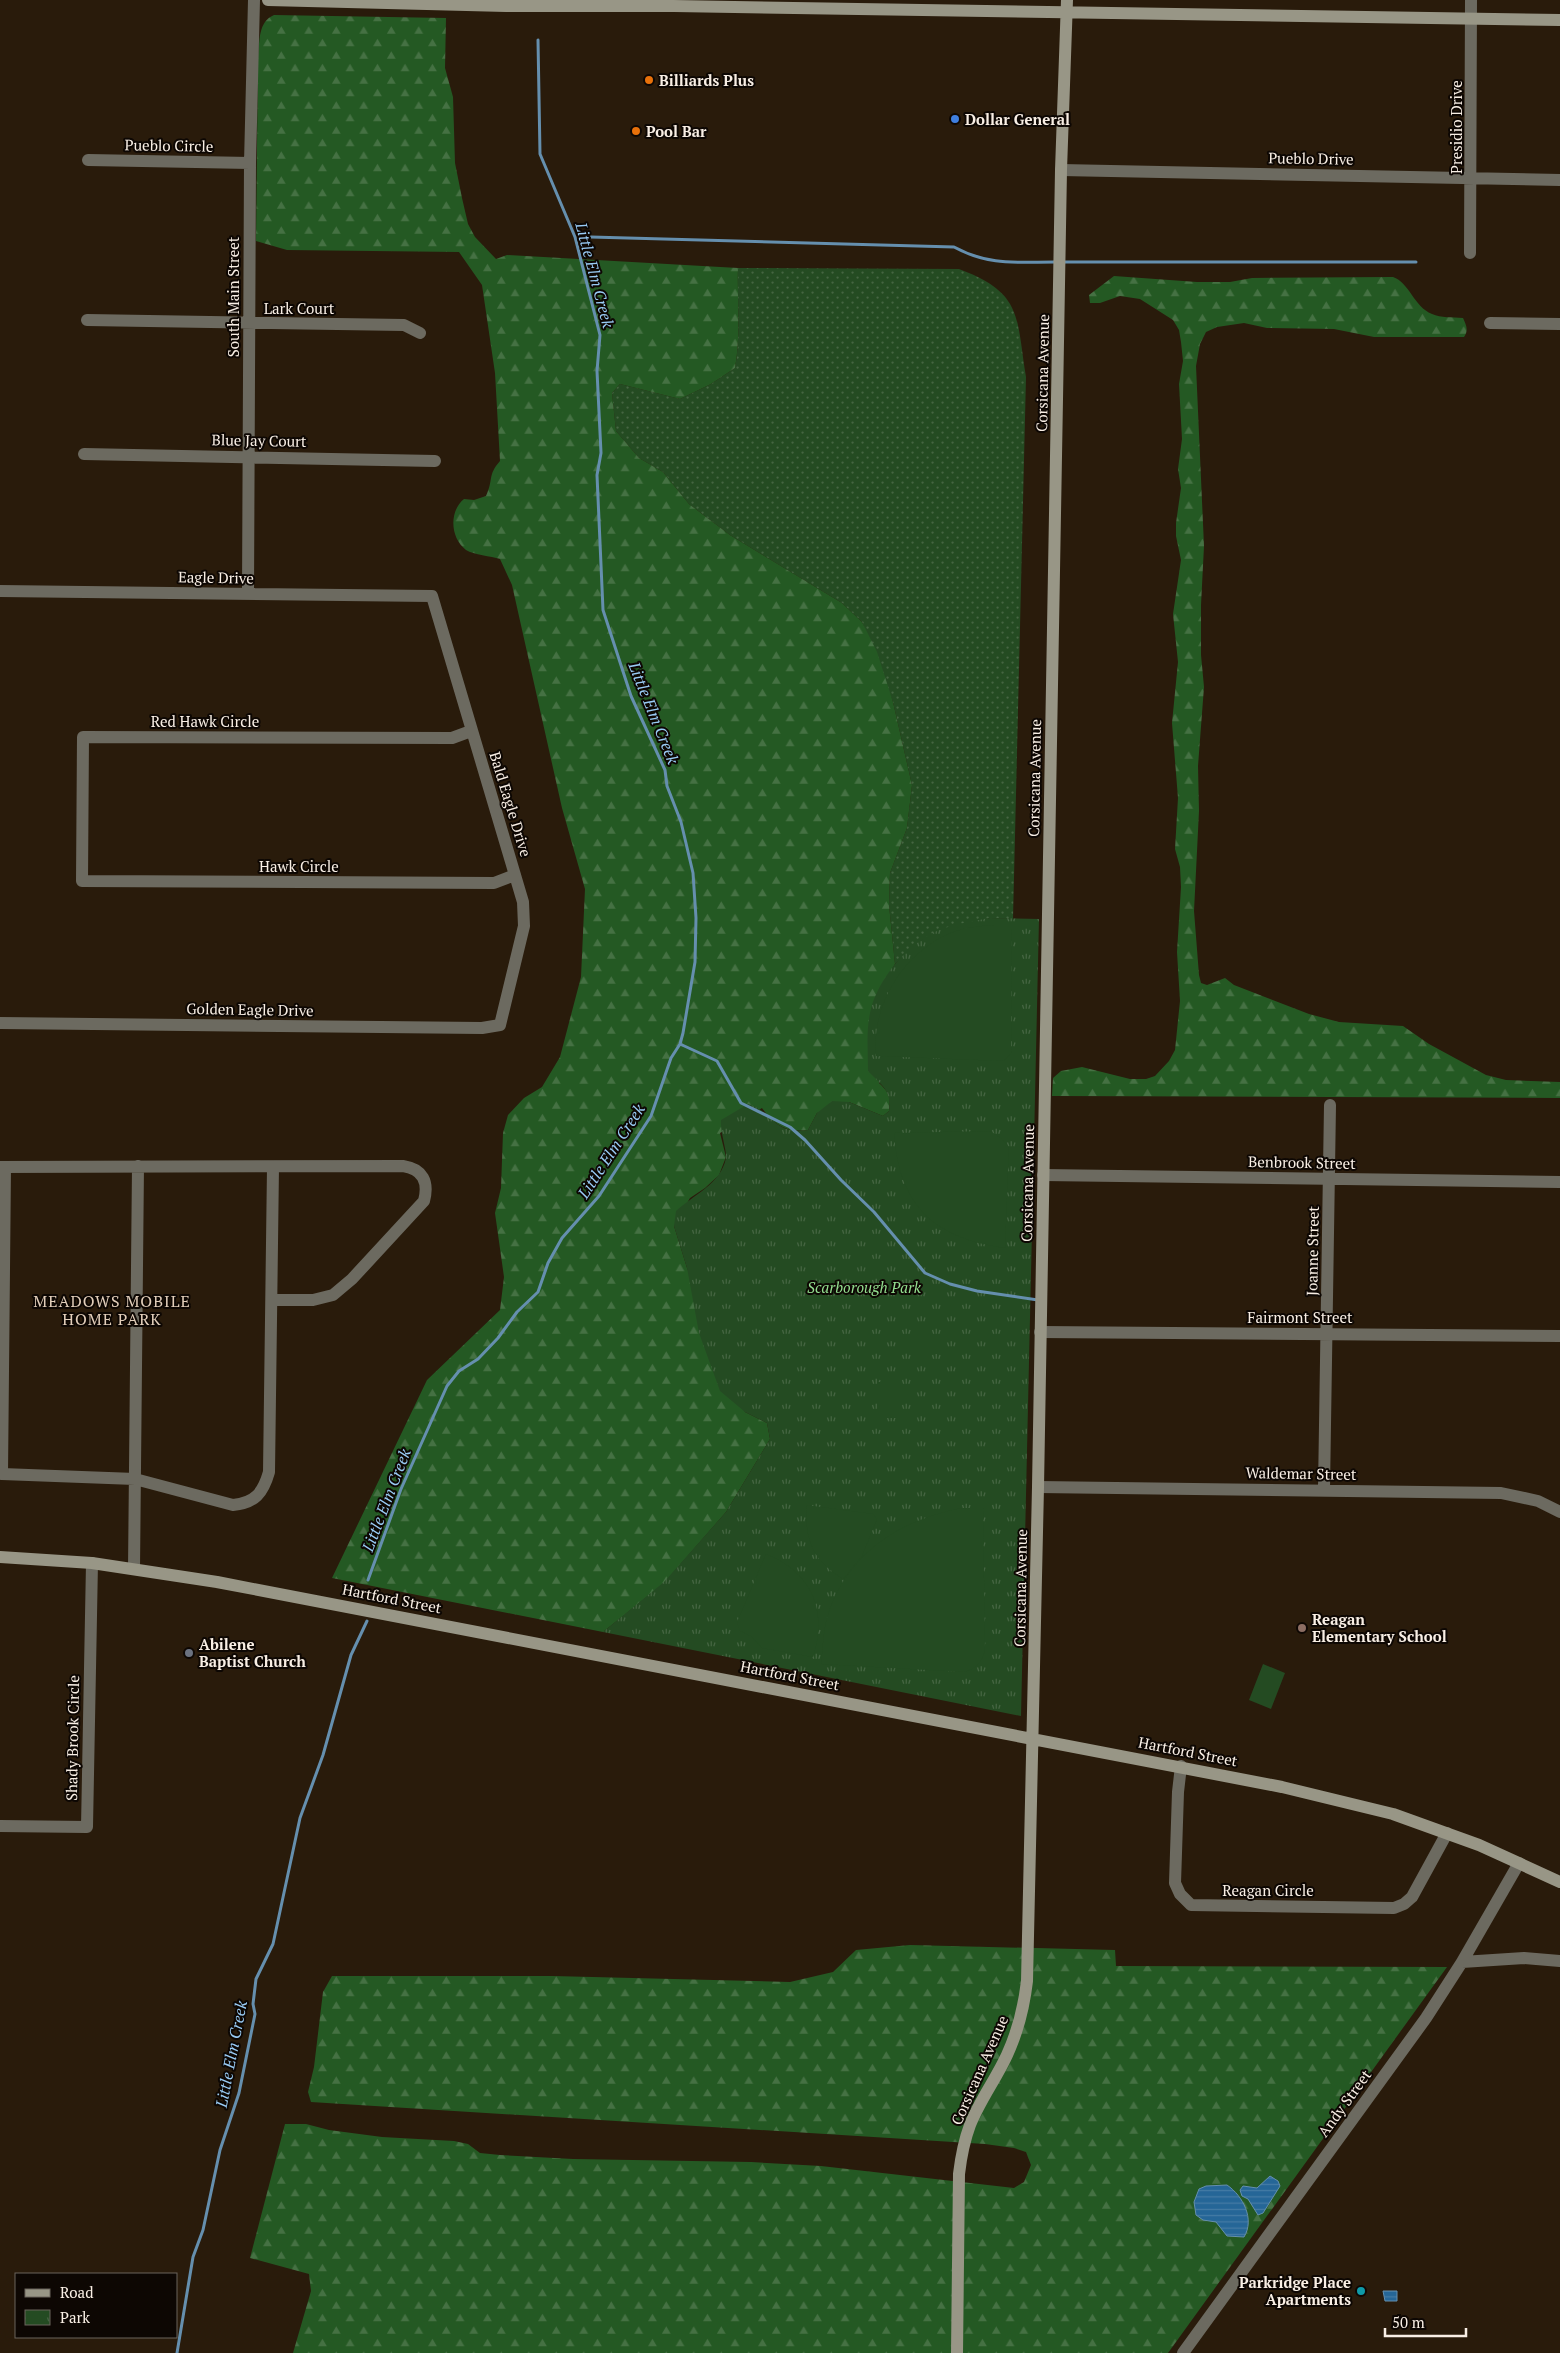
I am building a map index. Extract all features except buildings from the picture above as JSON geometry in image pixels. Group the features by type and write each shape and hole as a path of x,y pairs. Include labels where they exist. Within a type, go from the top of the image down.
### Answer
{"street":[{"name":"South Main Street","path":"248,593 248,324 254,0"},
{"path":"268,0 525,6 674,3 1067,6 1560,20"},
{"name":"Presidio Drive","path":"1470,253 1472,0"},
{"name":"Corsicana Avenue","path":"956,2353 959,2174 963,2149 980,2103 1007,2055 1024,2006 1033,1738 1061,170 1067,6"},
{"name":"Pueblo Circle","path":"88,160 250,163"},
{"name":"Pueblo Drive","path":"1061,170 1560,180"},
{"name":"Lark Court","path":"87,320 404,325 420,333"},
{"path":"1490,323 1560,324"},
{"name":"Blue Jay Court","path":"84,454 435,460"},
{"name":"Eagle Drive","path":"0,591 432,596"},
{"name":"Bald Eagle Drive","path":"432,596 523,902 524,926 500,1025"},
{"name":"Red Hawk Circle","path":"82,881 83,737 452,738 471,731"},
{"name":"Hawk Circle","path":"82,881 494,883 516,875"},
{"name":"Golden Eagle Drive","path":"0,1023 482,1028 500,1025"},
{"name":"Joanne Street","path":"1324,1489 1330,1105"},
{"path":"134,1569 138,1166"},
{"path":"272,1300 313,1300 333,1295 352,1279 424,1201 427,1190 425,1180 412,1168 138,1166 3,1167 2,1474 135,1479 233,1505 247,1504 258,1496 265,1487 269,1472 273,1167"},
{"name":"Benbrook Street","path":"1043,1175 1560,1182"},
{"name":"Fairmont Street","path":"1040,1332 1560,1336"},
{"name":"Waldemar Street","path":"1038,1487 1501,1492 1538,1501 1560,1512"},
{"name":"Hartford Street","path":"0,1557 92,1563 134,1569 374,1611 1182,1766 1366,1807 1447,1833 1519,1862 1560,1882"},
{"name":"Shady Brook Circle","path":"0,1826 87,1827 92,1563"},
{"name":"Reagan Circle","path":"1182,1766 1178,1792 1175,1883 1180,1894 1191,1904 1394,1908 1404,1904 1412,1897 1447,1833"},
{"name":"Andy Street","path":"1183,2353 1421,2025 1462,1962 1519,1862"},
{"path":"1462,1962 1524,1958 1560,1961"}],"green space":[{"path":"274,15 446,18 445,68 453,97 455,163 462,198 468,224 475,237 496,259 507,255 738,268 738,331 735,368 711,384 680,399 620,384 612,393 616,431 639,458 663,472 689,504 730,535 842,603 862,622 877,652 893,702 912,785 907,828 890,873 889,905 895,964 877,994 879,1083 888,1095 890,1102 889,1111 883,1116 849,1102 817,1113 808,1130 800,1131 787,1129 776,1123 762,1108 720,1133 726,1157 719,1175 690,1198 674,1226 687,1268 745,1412 767,1423 770,1439 726,1512 664,1583 603,1632 332,1578 427,1380 500,1310 504,1277 495,1213 501,1188 503,1133 508,1115 524,1098 542,1087 560,1057 581,977 585,889 562,808 512,585 500,559 466,550 454,532 454,517 459,504 464,499 474,500 486,496 493,470 500,461 495,373 482,285 459,252 287,250 256,241 258,56 262,27"},
{"path":"738,268 959,269 995,287 1006,298 1013,309 1017,322 1026,377 1013,919 990,918 922,940 895,964 889,905 890,873 907,828 912,785 893,702 862,622 842,603 730,535 689,504 663,472 639,458 616,431 612,393 620,384 680,399 711,384 735,368 738,331"},
{"path":"1114,276 1197,282 1230,282 1252,278 1393,277 1403,284 1426,311 1439,316 1463,318 1467,330 1464,337 1374,337 1334,329 1267,328 1244,323 1217,327 1206,332 1200,344 1196,366 1204,546 1201,655 1204,687 1198,766 1199,811 1194,911 1199,975 1201,983 1207,985 1225,978 1234,985 1309,1014 1339,1022 1403,1026 1429,1044 1486,1075 1506,1080 1560,1082 1560,1098 1052,1096 1053,1078 1061,1071 1082,1067 1130,1079 1146,1079 1155,1076 1169,1061 1175,1050 1180,1001 1177,952 1181,887 1180,867 1175,849 1178,798 1172,723 1178,662 1173,614 1181,560 1176,536 1176,523 1181,488 1178,469 1182,439 1179,384 1183,361 1179,330 1173,320 1140,299 1120,296 1100,303 1090,303 1089,295"},
{"name":"Scarborough Park","path":"990,918 1039,919 1021,1716 603,1632 664,1582 726,1512 770,1439 767,1423 745,1412 720,1391 699,1333 687,1268 674,1226 676,1211 706,1188 723,1167 726,1155 721,1120 748,1104 764,1112 780,1126 796,1131 808,1130 817,1113 832,1101 849,1102 883,1116 889,1111 889,1098 881,1084 868,1071 870,1013 880,987 896,963 918,942 942,929 954,925"},
{"path":"994,925 1012,925 1011,1054 1003,1061 876,1056 876,1036 879,1017 895,981 907,965 921,951 938,939 956,931"},
{"path":"990,1131 1001,1138 1009,1147 1005,1248 958,1236 940,1226 925,1214 913,1199 903,1180 897,1158 894,1133"},
{"path":"916,1334 940,1334 940,1354 916,1354"},
{"path":"878,1382 899,1382 899,1418 878,1418"},
{"path":"806,1505 873,1514 877,1519 862,1556 843,1579 824,1564 812,1548 807,1529"},
{"path":"962,1508 983,1508 985,1651 978,1665 964,1672 821,1664 827,1618 836,1595 847,1576 861,1558 897,1531 917,1521"},
{"path":"766,1554 795,1571 805,1582 812,1595 817,1609 818,1624 813,1657 762,1648 751,1636 740,1631 737,1622"},
{"path":"1263,1664 1285,1673 1271,1709 1249,1700"},
{"path":"910,1945 1115,1950 1116,1966 1447,1967 1168,2353 293,2353 311,2291 309,2274 250,2258 285,2124 306,2124 329,2130 382,2137 454,2141 468,2144 480,2153 500,2155 573,2159 751,2162 821,2166 1014,2188 1024,2182 1031,2165 1026,2152 1014,2148 985,2144 311,2102 308,2092 314,2067 323,1992 332,1976 552,1976 790,1982 833,1972 856,1950"}],"water":[{"path":"1270,2176 1278,2181 1280,2186 1263,2213 1258,2215 1248,2199 1242,2196 1240,2190 1243,2186 1257,2188"},
{"path":"1227,2185 1238,2195 1246,2208 1248,2223 1244,2237 1227,2236 1216,2222 1203,2220 1196,2215 1194,2202 1199,2189 1206,2186"},
{"path":"1383,2291 1397,2291 1397,2301 1385,2301"}],"waterway":[{"name":"Little Elm Creek","path":"368,1580 401,1489 447,1386 459,1371 478,1359 498,1338 517,1312 538,1292 548,1263 562,1238 599,1196 651,1116 671,1058 680,1044 695,962 696,918 693,873 681,822 667,786 665,770 631,696 603,610 597,475 601,453 597,371 600,335 575,237 540,154 538,40"},
{"path":"591,237 954,247 979,257 1003,262 1055,262"},
{"path":"1061,262 1416,262"},
{"path":"680,1044 717,1061 741,1103 790,1127 805,1140 841,1180 874,1212 925,1273 950,1284 977,1291 1038,1300"},
{"name":"Little Elm Creek","path":"177,2353 193,2257 203,2230 220,2150 239,2093 255,2014 253,2004 256,1979 273,1944 300,1818 323,1755 351,1655 367,1621"}],"place":[{"name":"Billiards Plus","path":"649,80"},
{"name":"Dollar General","path":"955,119"},
{"name":"Pool Bar","path":"636,131"},
{"name":"Reagan Elementary School","path":"1302,1628"},
{"name":"Abilene Baptist Church","path":"189,1653"},
{"name":"Parkridge Place Apartments","path":"1361,2291"}],"district":[{"name":"MEADOWS MOBILE HOME PARK","path":"112,1310"}]}
